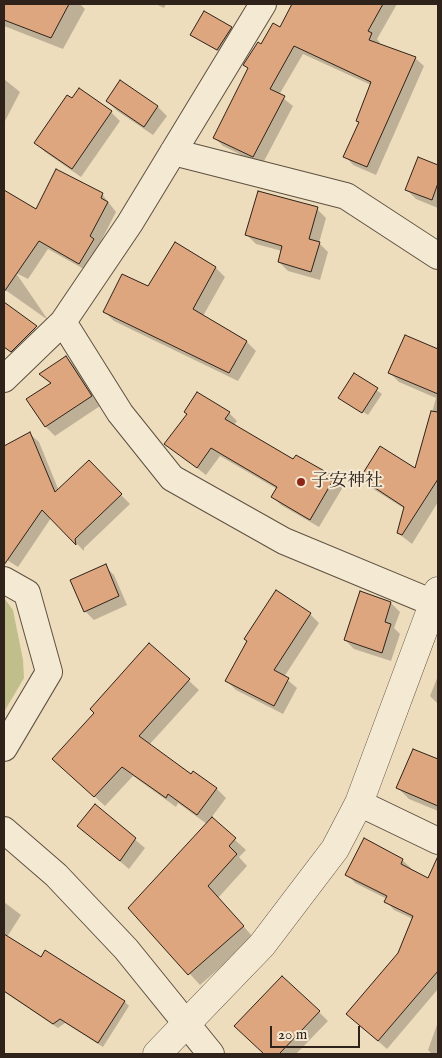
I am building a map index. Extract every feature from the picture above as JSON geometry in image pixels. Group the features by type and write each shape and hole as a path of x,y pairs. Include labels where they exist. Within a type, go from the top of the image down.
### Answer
{"street":[{"path":"5,375 63,322 130,223 263,4"},
{"path":"173,152 346,196 438,256"},
{"path":"63,322 120,413 172,478 284,541 437,600 359,803 335,849 262,945 157,1054"},
{"path":"4,580 27,593 49,672 4,748"},
{"path":"359,803 438,841"},
{"path":"4,830 56,875 126,949 211,1054"}],"shaded area":[{"path":"4,598 13,610 23,660 24,678 4,712"}],"building":[{"path":"4,4 69,4 51,38 4,20"},
{"path":"292,4 383,4 368,31 372,33 369,40 416,57 367,167 343,157 359,122 356,121 371,82 294,46 270,89 285,96 253,157 213,138 248,68 243,65 258,42 261,44 273,23 280,27"},
{"path":"204,11 232,27 217,50 190,35"},
{"path":"120,80 158,106 144,127 106,101"},
{"path":"79,88 112,111 72,169 34,143 67,95 72,98"},
{"path":"418,157 438,165 438,183 432,200 405,190"},
{"path":"56,169 103,193 101,198 108,202 90,236 94,239 79,264 39,241 4,292 4,190 36,209"},
{"path":"258,191 318,207 309,239 320,242 311,272 278,262 282,246 245,235"},
{"path":"175,242 216,267 193,309 247,341 229,373 103,312 122,274 148,286"},
{"path":"4,302 37,326 11,352 4,347"},
{"path":"405,335 438,349 438,394 388,373"},
{"path":"66,356 92,396 45,427 26,399 51,383 39,374"},
{"path":"354,373 378,388 362,413 338,398"},
{"path":"197,392 230,412 225,419 293,459 296,455 335,477 310,520 271,497 277,487 211,448 197,468 164,444 187,414 184,412"},
{"path":"431,411 438,412 438,479 402,535 397,533 404,507 360,478 380,446 415,468"},
{"path":"30,432 55,492 89,460 122,494 75,539 76,545 42,510 4,565 4,446"},
{"path":"106,564 119,596 84,612 70,580"},
{"path":"276,590 311,613 274,670 289,678 274,706 225,681 247,641 244,639"},
{"path":"360,591 391,602 385,622 391,624 382,653 344,640"},
{"path":"149,643 190,679 139,736 191,774 193,771 217,788 197,815 168,794 166,798 122,767 94,797 52,759 94,713 90,709"},
{"path":"413,749 438,759 438,806 396,788"},
{"path":"95,804 136,838 120,861 77,826"},
{"path":"212,817 236,838 229,846 237,854 208,886 244,926 188,975 128,908"},
{"path":"364,838 403,859 401,864 428,878 438,856 438,971 378,1041 346,1014 398,953 413,916 384,902 387,896 345,875"},
{"path":"4,934 41,957 45,950 125,1001 98,1043 60,1019 53,1024 4,991"},
{"path":"282,976 320,1011 279,1054 264,1054 234,1026"}],"place":[{"name":"子安神社","path":"301,482"}]}
